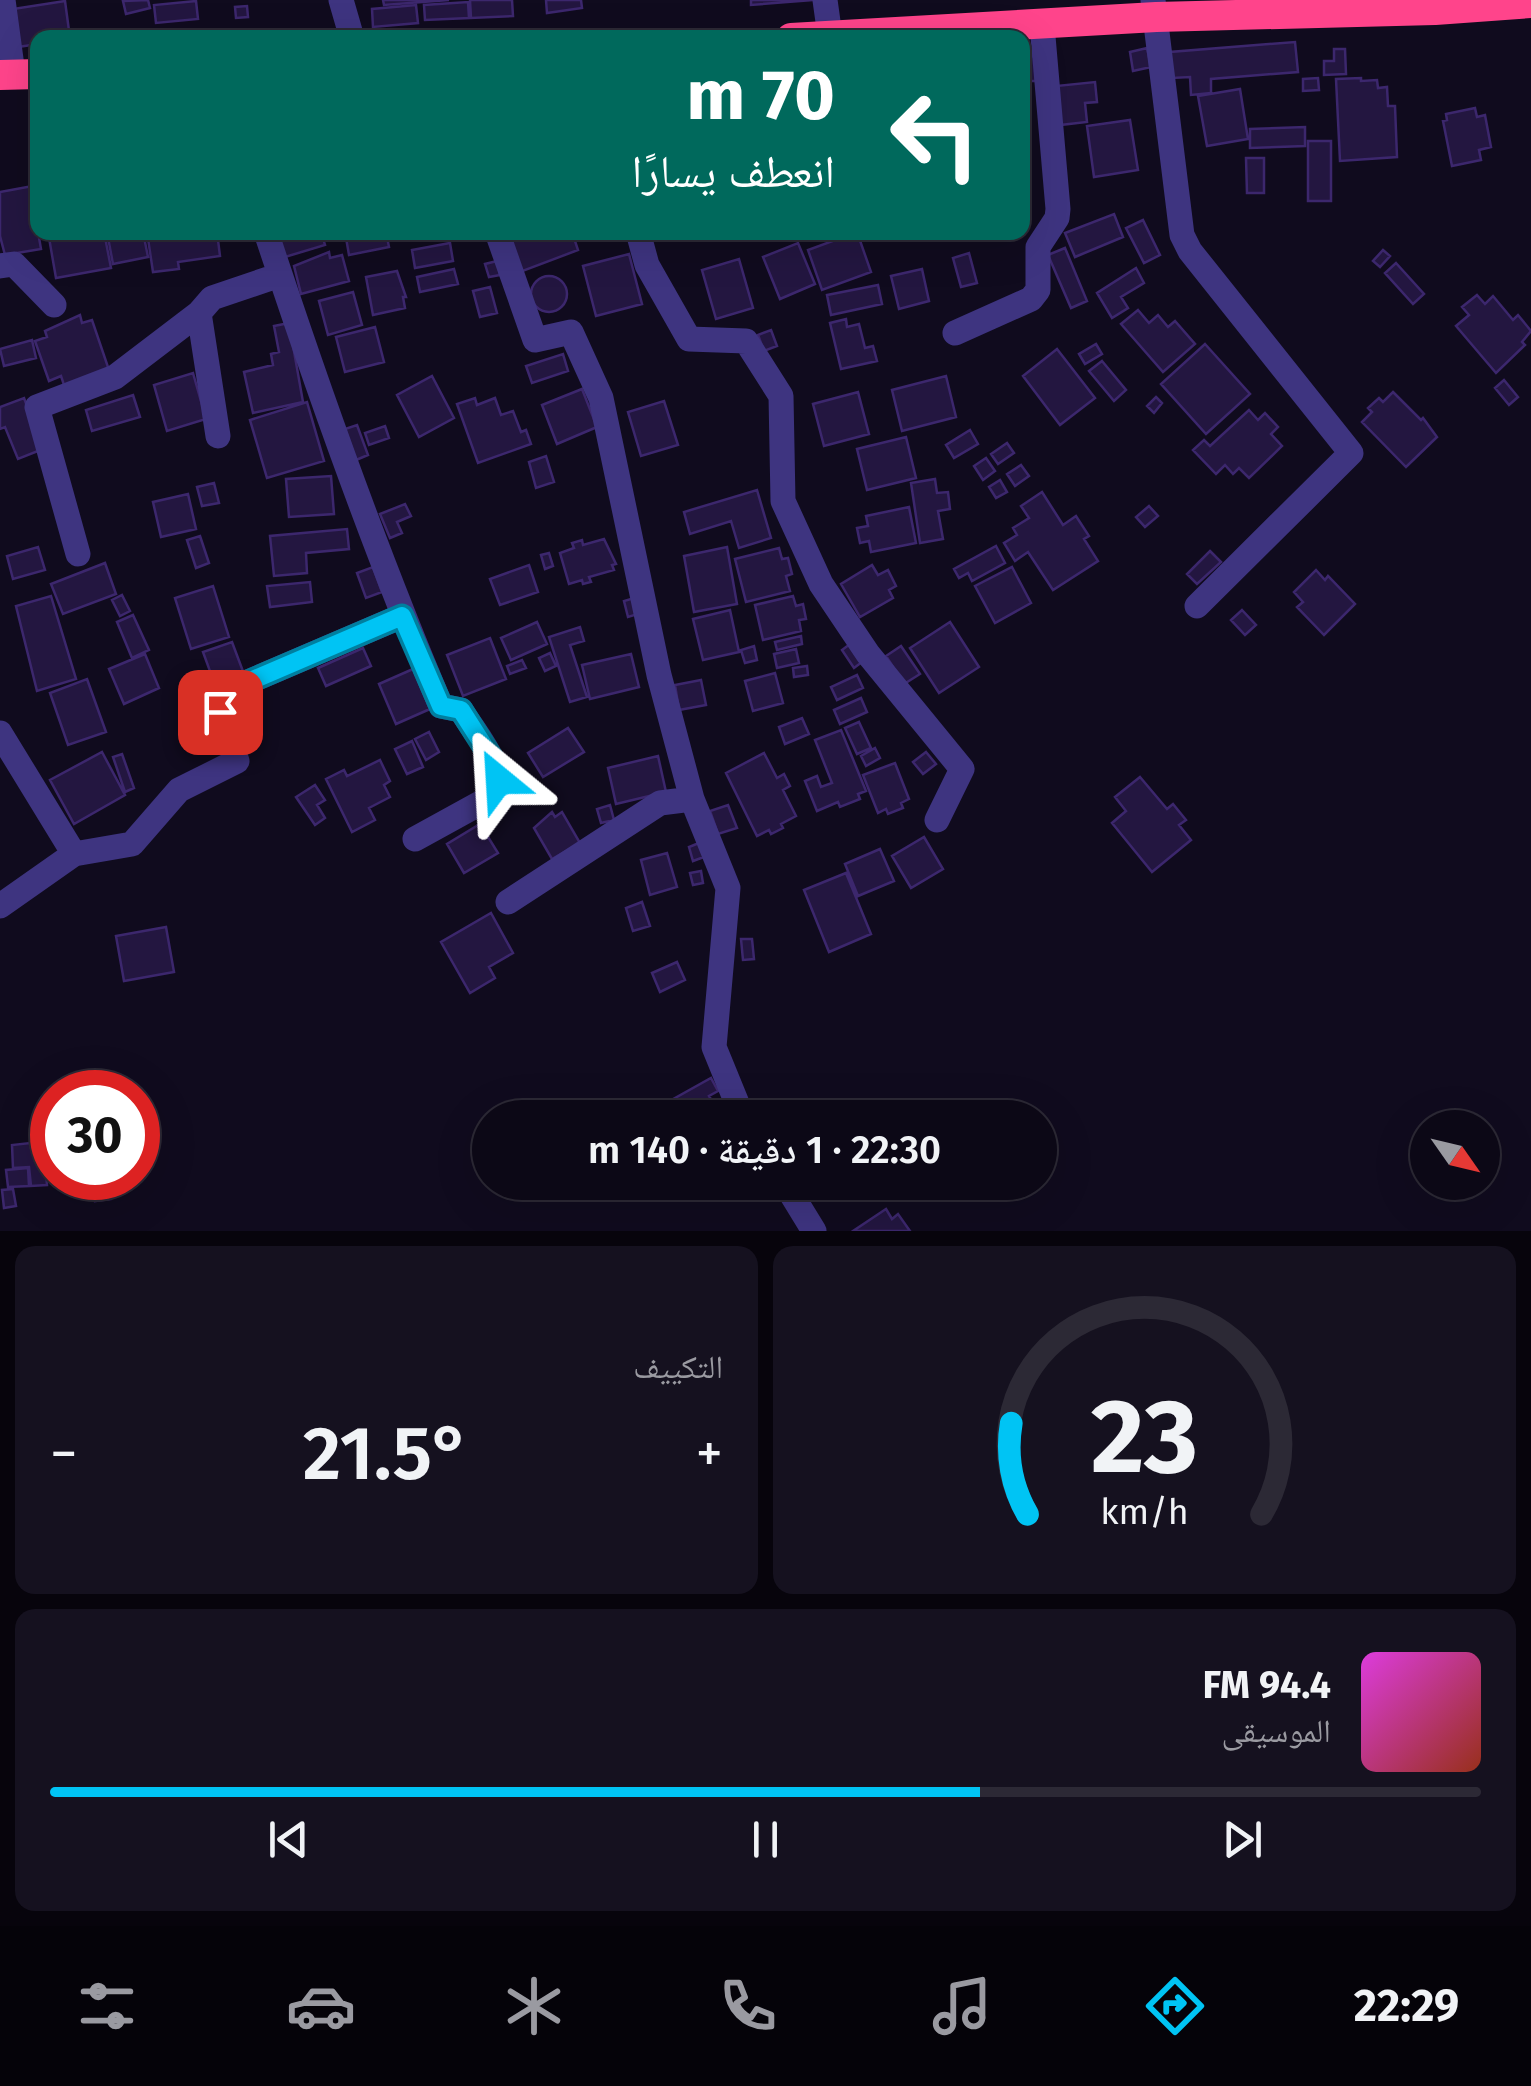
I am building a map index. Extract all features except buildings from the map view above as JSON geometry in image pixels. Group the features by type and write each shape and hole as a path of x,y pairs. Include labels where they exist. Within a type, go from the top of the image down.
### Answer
{"highway":[{"path":"936,30 1042,24 1155,9 1435,10 1531,3"}],"street":[{"path":"3,0 17,74"},
{"path":"341,0 350,30"},
{"path":"826,0 829,30"},
{"path":"1155,9 1182,235 1190,251 1351,453 1197,606"},
{"path":"955,333 1030,299 1038,290 1038,247 1058,209 1042,24"},
{"path":"269,240 306,355 402,616 441,706 461,710 496,765 499,780 495,795 414,839"},
{"path":"500,240 535,340 571,332 601,398 659,675 692,798 728,888 714,1047 736,1100"},
{"path":"640,240 648,264 689,340 746,341 781,396 783,501 820,584 868,654 962,769 937,820"},
{"path":"0,266 14,264 54,305"},
{"path":"78,554 37,407 114,377 199,313 212,298 280,274"},
{"path":"199,313 218,436"},
{"path":"0,906 74,854 132,844 179,790 236,761 220,712 248,682 402,616"},
{"path":"0,733 74,854"},
{"path":"508,902 660,803 692,798"},
{"path":"795,1200 814,1231"}],"route":[{"path":"220,712 248,682 402,616 441,706 461,710 496,765 499,780"}]}
